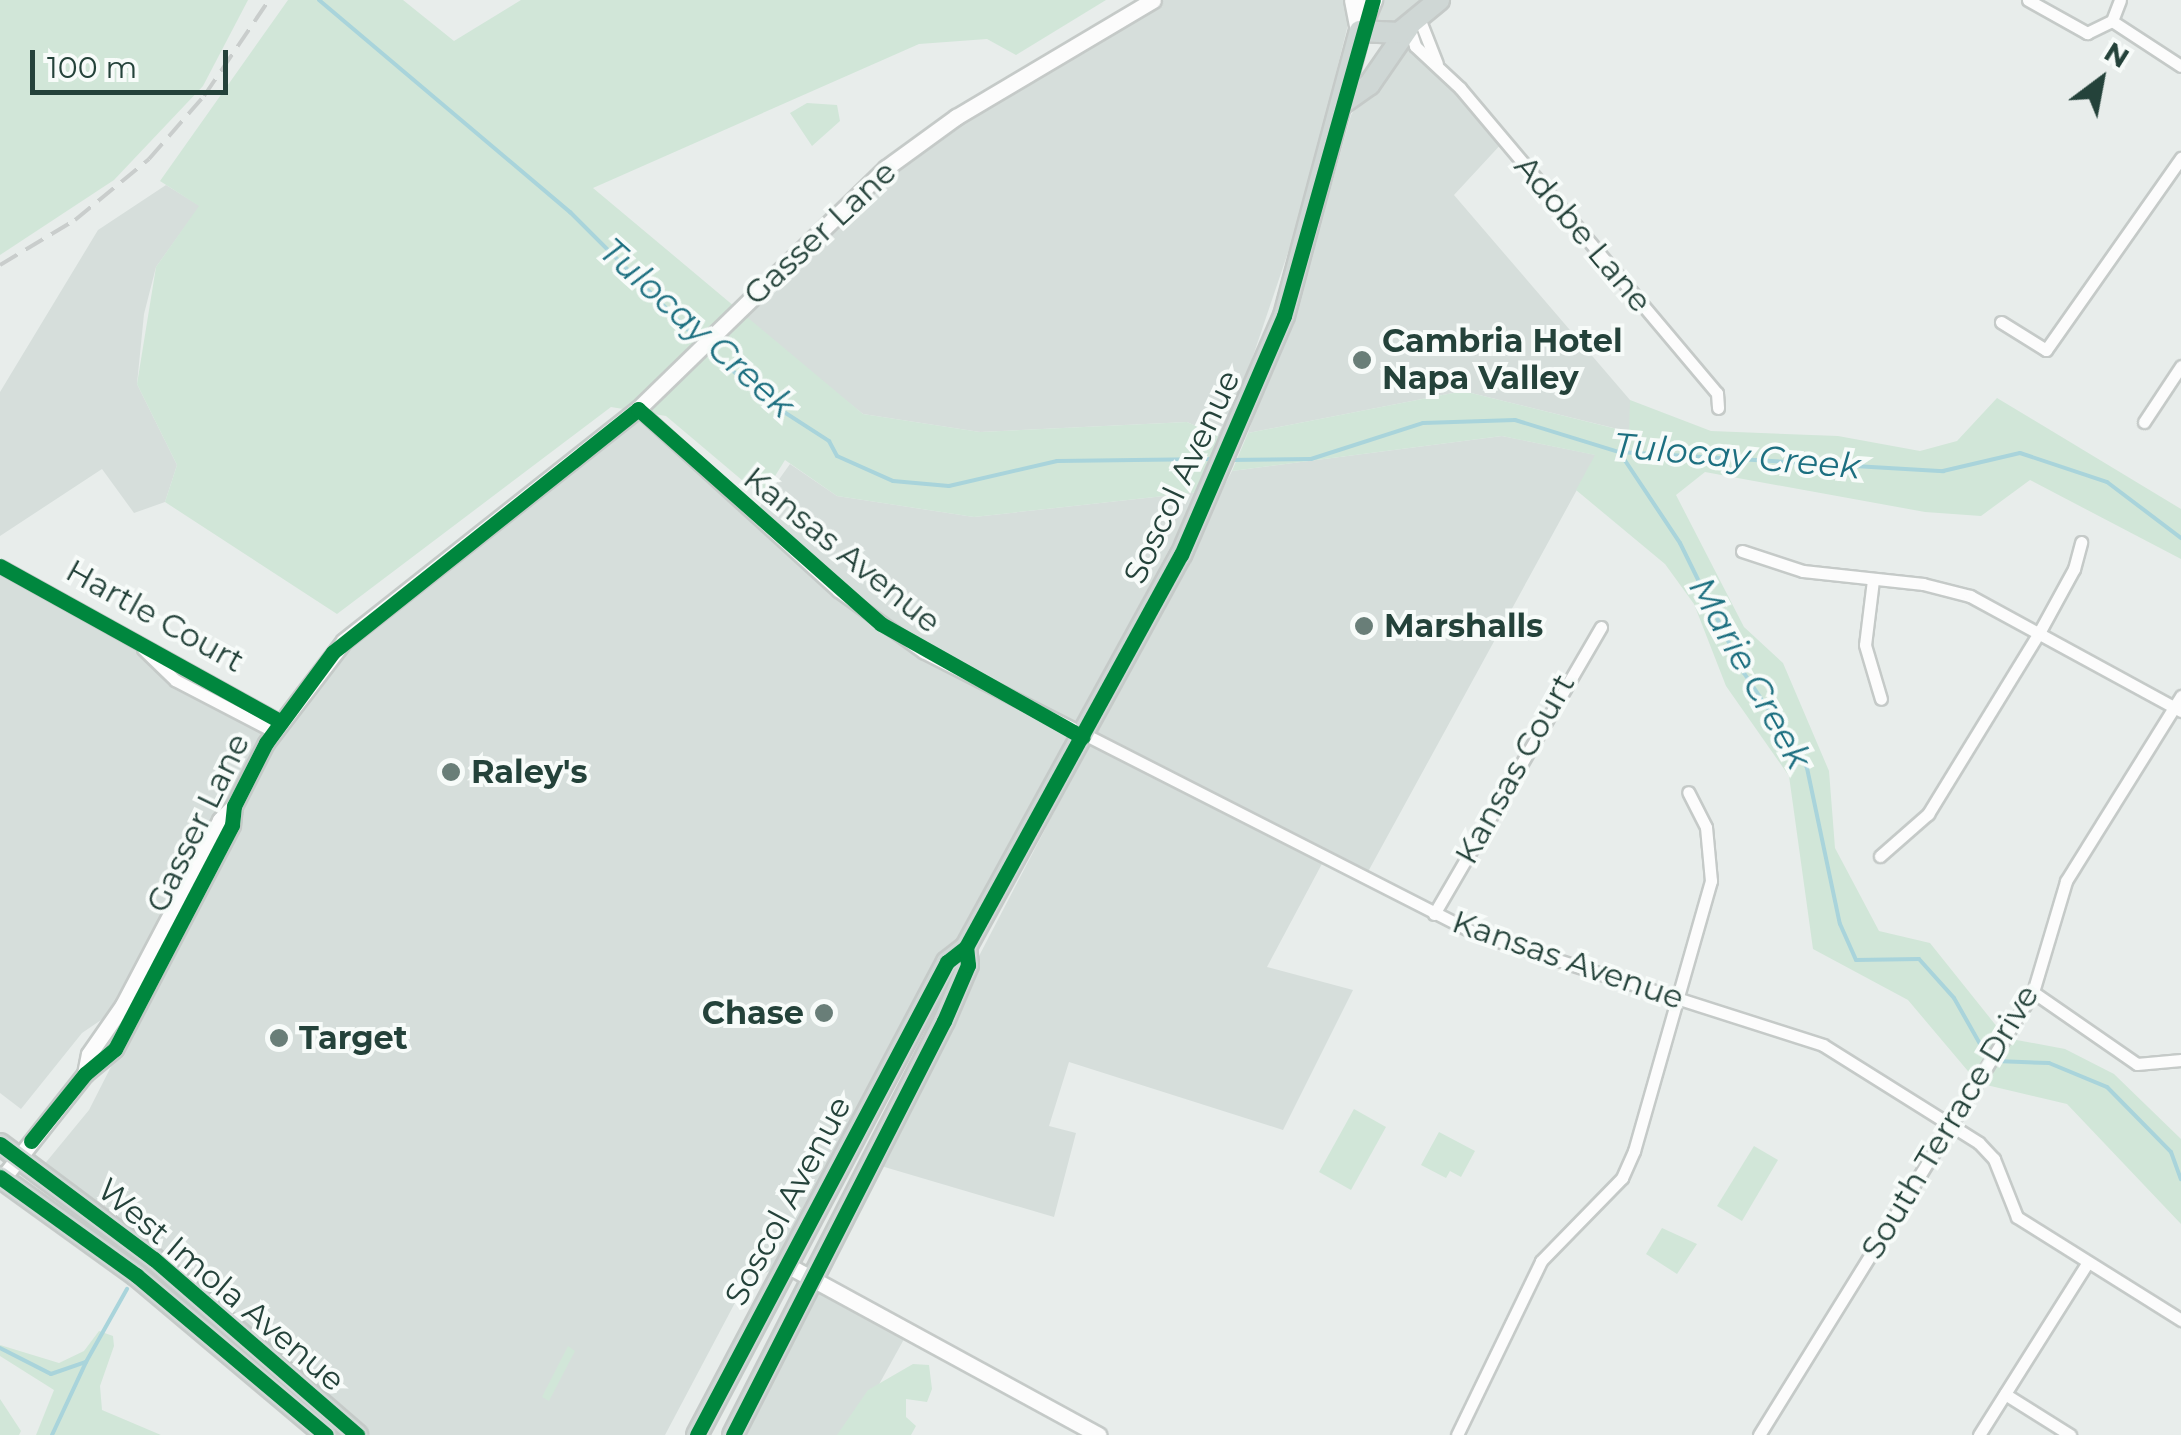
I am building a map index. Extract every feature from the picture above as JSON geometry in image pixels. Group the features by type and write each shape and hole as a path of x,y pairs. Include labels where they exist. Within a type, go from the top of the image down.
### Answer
{"main road":[{"name":"Soscol Avenue","path":"1354,0 1360,31"},
{"name":"Soscol Avenue","path":"697,1435 947,962 966,947 1082,737 1237,436 1284,316 1360,31 1373,0"},
{"path":"1360,31 1392,35 1438,0"},
{"path":"1343,102 1369,86 1414,22"},
{"name":"Soscol Avenue","path":"734,1435 944,1020 968,964 966,947"},
{"name":"West Imola Avenue","path":"0,1144 154,1259 280,1382 326,1435"},
{"name":"West Imola Avenue","path":"1,1178 356,1435"}],"street":[{"name":"Gasser Lane","path":"1,1178 85,1074 100,1066 131,1022 232,825 234,806 277,726 344,641 638,409 886,168 956,118 1152,0"},
{"path":"2028,0 2087,32 2112,21 2120,0"},
{"path":"2112,21 2181,66"},
{"name":"Adobe Lane","path":"1414,22 1415,46 1438,64 1717,392 1718,408"},
{"path":"2001,322 2046,350 2181,158"},
{"path":"2144,422 2181,366"},
{"name":"Kansas Avenue","path":"638,409 880,624 1082,737 1479,935 1823,1045 1952,1125 1994,1159 2017,1216 2181,1320"},
{"path":"1880,856 1928,814 2040,631 2074,570 2080,542"},
{"path":"1742,551 1803,572 1970,596 2179,705"},
{"name":"Hartle Court","path":"0,566 31,578 277,726"},
{"path":"1874,580 1865,645 1882,698"},
{"name":"Kansas Court","path":"1434,914 1602,626"},
{"name":"South Terrace Drive","path":"1759,1435 2033,992 2066,880 2179,705"},
{"path":"1457,1435 1541,1260 1622,1178 1648,1111 1676,996 1711,881 1706,827 1688,792"},
{"path":"2033,992 2137,1064 2181,1060"},
{"path":"1980,1435 2088,1262"},
{"path":"785,1264 1098,1435"},
{"path":"2005,1394 2070,1435"}],"shaded area":[{"path":"1138,0 1354,0 1302,211 1225,439 1187,422 980,432 863,414 735,313 886,168 1124,18"},
{"path":"1373,0 1439,0 1409,27 1415,46 1504,141 1454,195 1630,400 1630,432 1463,391 1248,433 1317,237 1351,115 1406,31 1366,33"},
{"path":"166,185 200,206 156,267 144,314 137,384 177,465 165,502 134,513 102,469 0,536 0,392 98,230"},
{"path":"638,409 753,516 790,464 837,496 974,517 1200,492 785,1264 746,1282 665,1435 357,1435 38,1172 89,1110 273,748 317,685 377,622"},
{"path":"1502,436 1596,455 1364,879 1324,860 1267,967 1353,990 1283,1130 1069,1062 1049,1126 1076,1133 1054,1217 871,1163 1232,471"},
{"path":"0,566 140,646 175,680 266,728 123,1005 82,1033 21,1109 0,1093"},
{"path":"811,1278 908,1332 851,1435 733,1435"}],"green space":[{"path":"0,0 248,0 203,86 114,180 0,255"},
{"path":"288,0 403,0 454,41 521,0 1106,0 1016,55 987,39 919,44 593,188 863,414 980,432 1187,422 1225,439 1200,492 974,517 837,496 785,460 762,497 666,416 611,407 337,614 165,502 177,465 137,384 156,267 199,206 160,181"},
{"path":"807,103 837,105 840,121 812,146 790,113"},
{"path":"1463,391 1629,432 1630,400 1711,431 1838,436 1920,451 1957,441 1997,398 2181,509 2181,559 2030,480 1981,516 1925,512 1705,472 1676,495 1744,627 1783,663 1829,771 1835,848 1879,931 1930,943 2006,1038 2065,1049 2114,1074 2181,1139 2181,1224 2067,1104 1978,1083 1908,1000 1813,949 1789,776 1726,686 1694,604 1665,564 1576,490 1595,455 1502,436 1232,471 1248,433"},
{"path":"1354,1109 1386,1127 1351,1190 1319,1172"},
{"path":"1439,1132 1475,1151 1461,1177 1450,1171 1446,1178 1421,1165"},
{"path":"1754,1146 1778,1160 1742,1221 1717,1206"},
{"path":"1662,1228 1697,1244 1677,1274 1646,1254"},
{"path":"99,1331 113,1336 114,1346 100,1386 102,1410 161,1435 36,1435 54,1390 0,1356 0,1345 59,1363 84,1351"},
{"path":"568,1346 575,1351 549,1401 542,1397"},
{"path":"913,1364 929,1365 932,1389 927,1402 906,1399 906,1417 916,1426 911,1435 837,1435 868,1390"},
{"path":"0,1399 21,1431 19,1435 0,1435"}],"waterway":[{"name":"Tulocay Creek","path":"319,0 570,212 700,342"},
{"name":"Tulocay Creek","path":"707,348 767,401 829,441 837,456 893,481 949,486 1057,461 1213,459"},
{"name":"Tulocay Creek","path":"1228,460 1311,459 1423,423 1515,420 1619,452 1943,471 2020,453 2107,482 2181,538"},
{"name":"Marie Creek","path":"1620,453 1680,543 1744,673 1807,768 1840,924 1856,960 1919,959 1954,998 1988,1058"},
{"name":"Marie Creek","path":"1996,1061 2049,1063 2107,1087 2171,1152 2181,1179"},
{"path":"121,1207 157,1236"},
{"path":"0,1348 51,1374 86,1362 127,1289"},
{"path":"52,1435 86,1362"}],"railway":[{"path":"0,265 75,220 149,159 204,96 269,0"}],"cycle path":[{"path":"697,1435 947,962 966,947 1181,555 1284,316 1373,0"},
{"path":"31,1141 85,1074 115,1049 232,825 234,806 266,743 333,652 638,409 881,624 1082,737"},
{"path":"0,566 280,721"},
{"path":"733,1435 944,1021 968,965 966,947"},
{"path":"0,1144 154,1259 357,1435"},
{"path":"0,1177 136,1275 326,1435"}],"place":[{"name":"Cambria Hotel Napa Valley","path":"1362,360"},
{"name":"Marshalls","path":"1364,626"},
{"name":"Raley's","path":"451,772"},
{"name":"Chase","path":"824,1013"},
{"name":"Target","path":"279,1038"}]}
